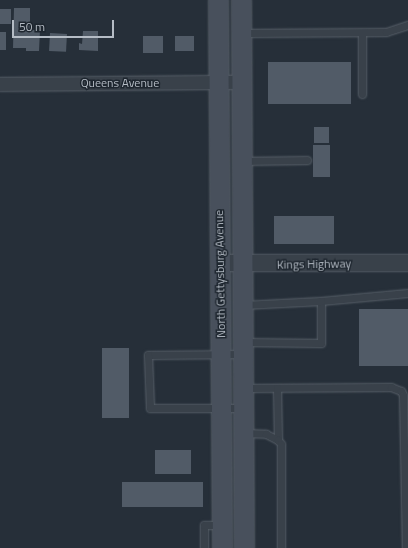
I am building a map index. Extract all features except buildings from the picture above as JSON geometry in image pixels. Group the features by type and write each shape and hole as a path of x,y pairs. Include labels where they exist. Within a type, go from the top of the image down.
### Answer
{"main road":[{"name":"North Gettysburg Avenue","path":"218,0 217,83 222,548"},
{"name":"North Gettysburg Avenue","path":"241,0 241,305 244,548"},
{"path":"221,387 243,388"},
{"path":"221,432 243,433"}],"street":[{"name":"Queens Avenue","path":"0,84 241,82"},
{"name":"Kings Highway","path":"220,264 408,262"}],"lane":[{"path":"241,33 386,32 408,25"},
{"path":"362,33 362,94"},
{"path":"241,161 307,160"},
{"path":"241,305 321,301 408,293"},
{"path":"243,408 150,408 148,355 220,354 242,348 321,343 321,301"},
{"path":"243,388 391,387 401,391 403,395 406,548"},
{"path":"277,388 278,440 281,444 281,548"},
{"path":"243,433 266,434 278,440"},
{"path":"204,548 204,525 222,525"}]}
